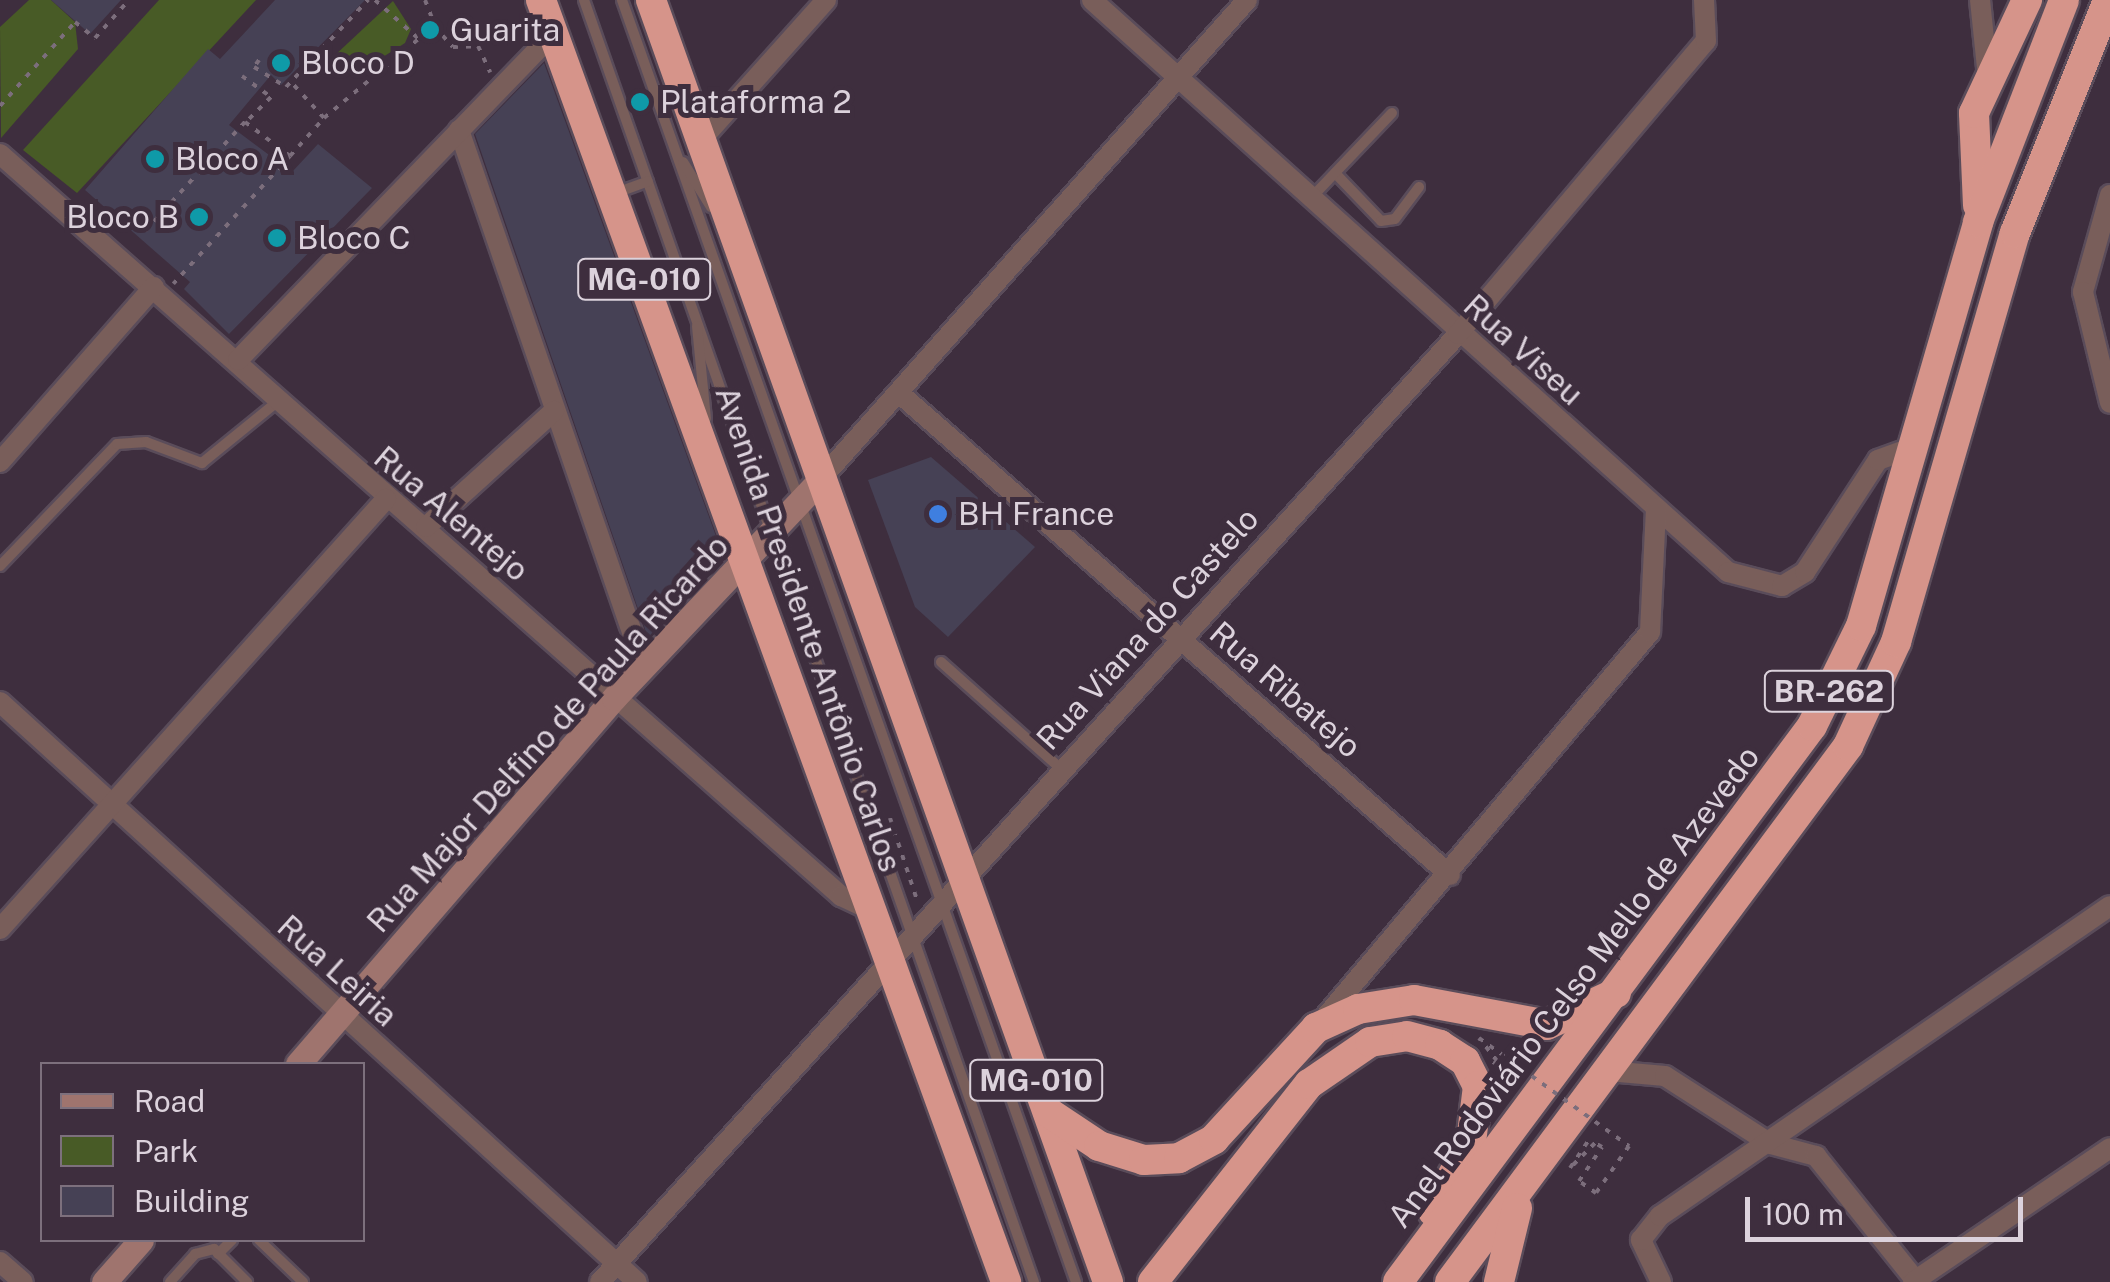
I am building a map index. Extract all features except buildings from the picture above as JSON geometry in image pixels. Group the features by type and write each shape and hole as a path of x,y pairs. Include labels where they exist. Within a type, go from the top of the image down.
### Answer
{"highway":[{"name":"Avenida Presidente Antônio Carlos","path":"540,0 709,450 869,909 902,948 1006,1282"},
{"name":"Avenida Presidente Antônio Carlos","path":"651,0 687,143 741,255 1108,1282"},
{"path":"1978,222 1974,113 2027,0"},
{"name":"Anel Rodoviário Celso Mello de Azevedo","path":"1396,1282 1619,992 1812,726 1860,626 1978,222 2064,0"},
{"name":"BR-262","path":"1450,1282 1848,746 1880,677 2015,233 2108,0"},
{"path":"1048,1112 1099,1146 1144,1160 1179,1158 1214,1139 1316,1028 1414,1000 1547,1025 1619,992"},
{"path":"1153,1282 1309,1084 1370,1042 1408,1036 1465,1061 1478,1109 1471,1142 1396,1282"},
{"path":"1499,1282 1500,1252 1540,1160"}],"street":[{"path":"687,143 826,0"},
{"name":"Rua Viseu","path":"1092,0 1458,334 1728,572 1782,586 1805,572 1878,460 1914,447"},
{"name":"Rua Major Delfino de Paula Ricardo","path":"300,1062 614,698 776,529 1247,0"},
{"path":"1691,0 1706,8"},
{"path":"1980,0 1989,82"},
{"name":"Rua Viana do Castelo","path":"600,1282 1458,334 1706,41 1706,8"},
{"path":"238,360 552,35"},
{"path":"459,130 644,668"},
{"name":"Rua Alentejo","path":"0,154 238,360 277,402 386,499 426,527 841,896 869,909"},
{"path":"2110,195 2083,292 2110,403"},
{"path":"0,462 159,291"},
{"name":"Rua Ribatejo","path":"898,392 1450,875"},
{"path":"426,527 554,411"},
{"path":"0,930 386,499"},
{"path":"1316,1028 1450,875 1650,632 1656,508"},
{"name":"Rua Leiria","path":"0,702 637,1282"},
{"path":"1662,1282 1644,1251 1646,1229 2110,906"},
{"path":"1608,1071 1665,1076 1771,1144 1816,1156 1915,1281 2110,1148"},
{"path":"104,1282 140,1242"},
{"path":"0,1262 23,1282"}],"lane":[{"path":"584,0 776,529 902,948 1034,1282"},
{"path":"622,0 687,143 798,504 1076,1282"},
{"path":"1311,198 1392,113"},
{"path":"1335,173 1380,220 1395,219 1420,187"},
{"path":"612,194 648,181"},
{"path":"695,310 709,450"},
{"path":"0,566 118,444 146,442 202,463 277,402"},
{"path":"940,662 1061,769"},
{"path":"218,1254 230,1242"},
{"path":"261,1242 303,1282"},
{"path":"170,1282 196,1254 218,1254 247,1282"}],"path":[{"path":"0,106 75,22 94,38 129,0"},
{"path":"145,231 245,123 368,0"},
{"path":"375,0 419,39"},
{"path":"425,0 434,26 453,47 478,46 499,89"},
{"path":"159,291 324,118 434,26"},
{"path":"259,60 254,67 288,84 324,118"},
{"path":"242,76 272,97"},
{"path":"245,123 290,156"},
{"path":"890,818 917,900"},
{"path":"1505,1071 1480,1038 1629,1146 1596,1193 1579,1181 1602,1147 1594,1143 1570,1168 1588,1141"}],"green space":[{"path":"29,0 51,0 75,22 78,49 1,138 0,27"},
{"path":"159,0 256,0 77,193 23,150"},
{"path":"393,1 411,29 405,43 353,76 334,71 333,57"}],"place":[{"name":"Guarita","path":"430,30"},
{"name":"Bloco D","path":"281,63"},
{"name":"Plataforma 2","path":"640,102"},
{"name":"Bloco A","path":"155,159"},
{"name":"Bloco B","path":"199,217"},
{"name":"Bloco C","path":"277,238"},
{"name":"BH France","path":"938,514"}]}
